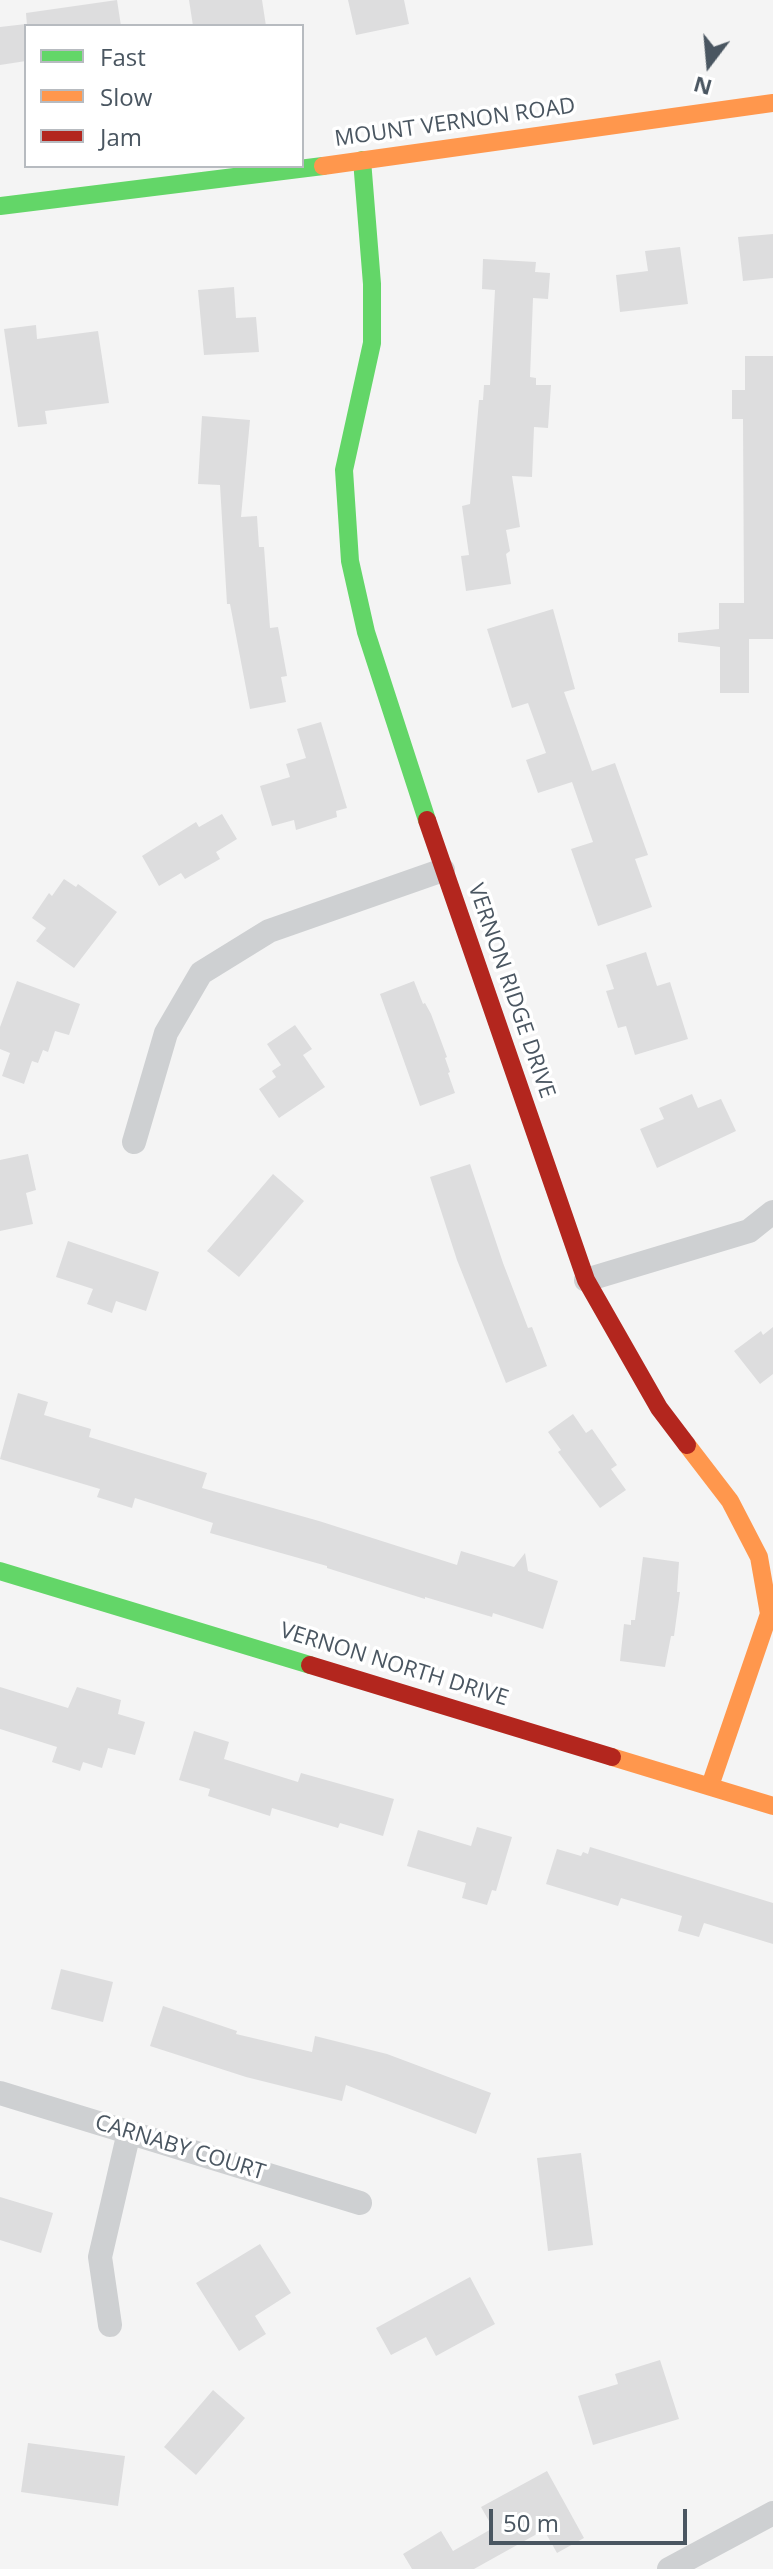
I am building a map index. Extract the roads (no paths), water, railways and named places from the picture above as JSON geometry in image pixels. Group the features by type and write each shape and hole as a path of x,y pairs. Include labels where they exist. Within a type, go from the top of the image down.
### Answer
{"street":[{"name":"MOUNT VERNON ROAD","path":"304,167 773,103"},
{"name":"VERNON RIDGE DRIVE","path":"362,160 372,284 372,343 344,470 350,561 366,632 443,870 586,1280 659,1408 730,1501 759,1557 769,1614 710,1786"},
{"name":"MOUNT VERNON ROAD","path":"0,206 299,168"},
{"path":"134,1142 166,1033 201,973 269,931 443,870"},
{"path":"586,1280 749,1231 773,1212"},
{"name":"VERNON NORTH DRIVE","path":"0,1571 773,1806"},
{"name":"CARNABY COURT","path":"0,2093 360,2203"},
{"path":"110,2325 100,2257 129,2132"},
{"path":"669,2569 773,2513"}]}
